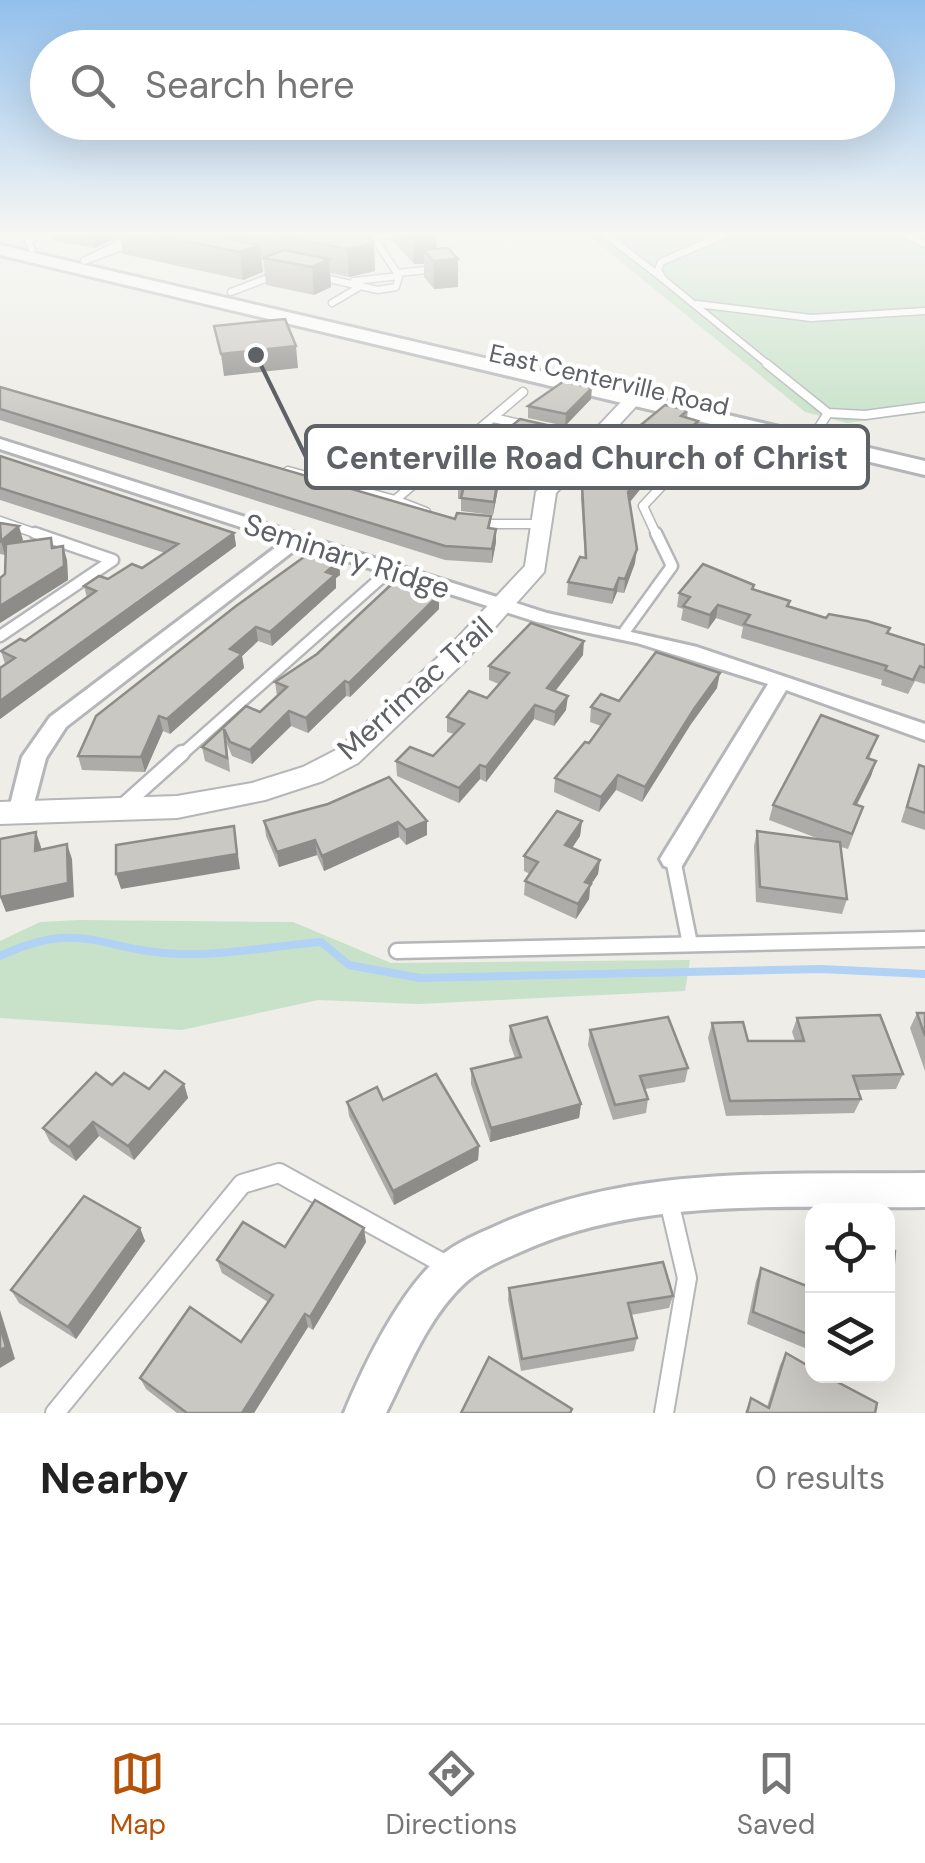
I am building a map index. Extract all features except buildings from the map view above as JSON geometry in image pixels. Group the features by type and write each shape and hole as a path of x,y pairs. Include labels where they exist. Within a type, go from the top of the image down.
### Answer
{"main road":[{"name":"East Centerville Road","path":"237,301 274,318 409,339"},
{"name":"East Centerville Road","path":"249,301 639,393 820,427 925,452"},
{"name":"East Centerville Road","path":"820,427 925,468"}],"street":[{"name":"Merrimac Trail","path":"11,811 178,807 254,794 348,756 504,606 536,567 546,492 639,393"},
{"name":"Seminary Ridge","path":"0,444 544,618 625,631 925,732"},
{"path":"11,811 34,757 58,722 296,540"},
{"path":"673,859 780,682"},
{"path":"364,1413 431,1294 453,1269 545,1222 593,1208 668,1196 925,1190"}],"lane":[{"path":"332,303 336,301"},
{"path":"690,301 820,427 865,415 925,407"},
{"path":"692,303 754,318 804,320 925,311"},
{"path":"395,500 522,392"},
{"path":"493,418 678,468"},
{"path":"625,631 672,566 669,552 643,506 704,440"},
{"path":"284,470 395,500 438,517"},
{"path":"0,520 113,560 0,636"},
{"path":"470,523 542,524"},
{"path":"121,808 390,570"},
{"path":"673,859 690,944"},
{"path":"397,950 925,939"},
{"path":"55,1413 242,1184 279,1172 453,1269"},
{"path":"664,1413 687,1278 668,1196"}],"green space":[{"path":"669,301 925,301 925,413 847,423 805,412"},
{"path":"40,922 293,922 391,963 690,960 685,991 418,1004 318,1000 182,1030 0,1018 0,941"}],"waterway":[{"path":"0,956 52,939 73,938 181,954 321,942 349,965 420,978 821,969 925,974"}],"place":[{"name":"Centerville Road Church of Christ","path":"256,355"}]}
